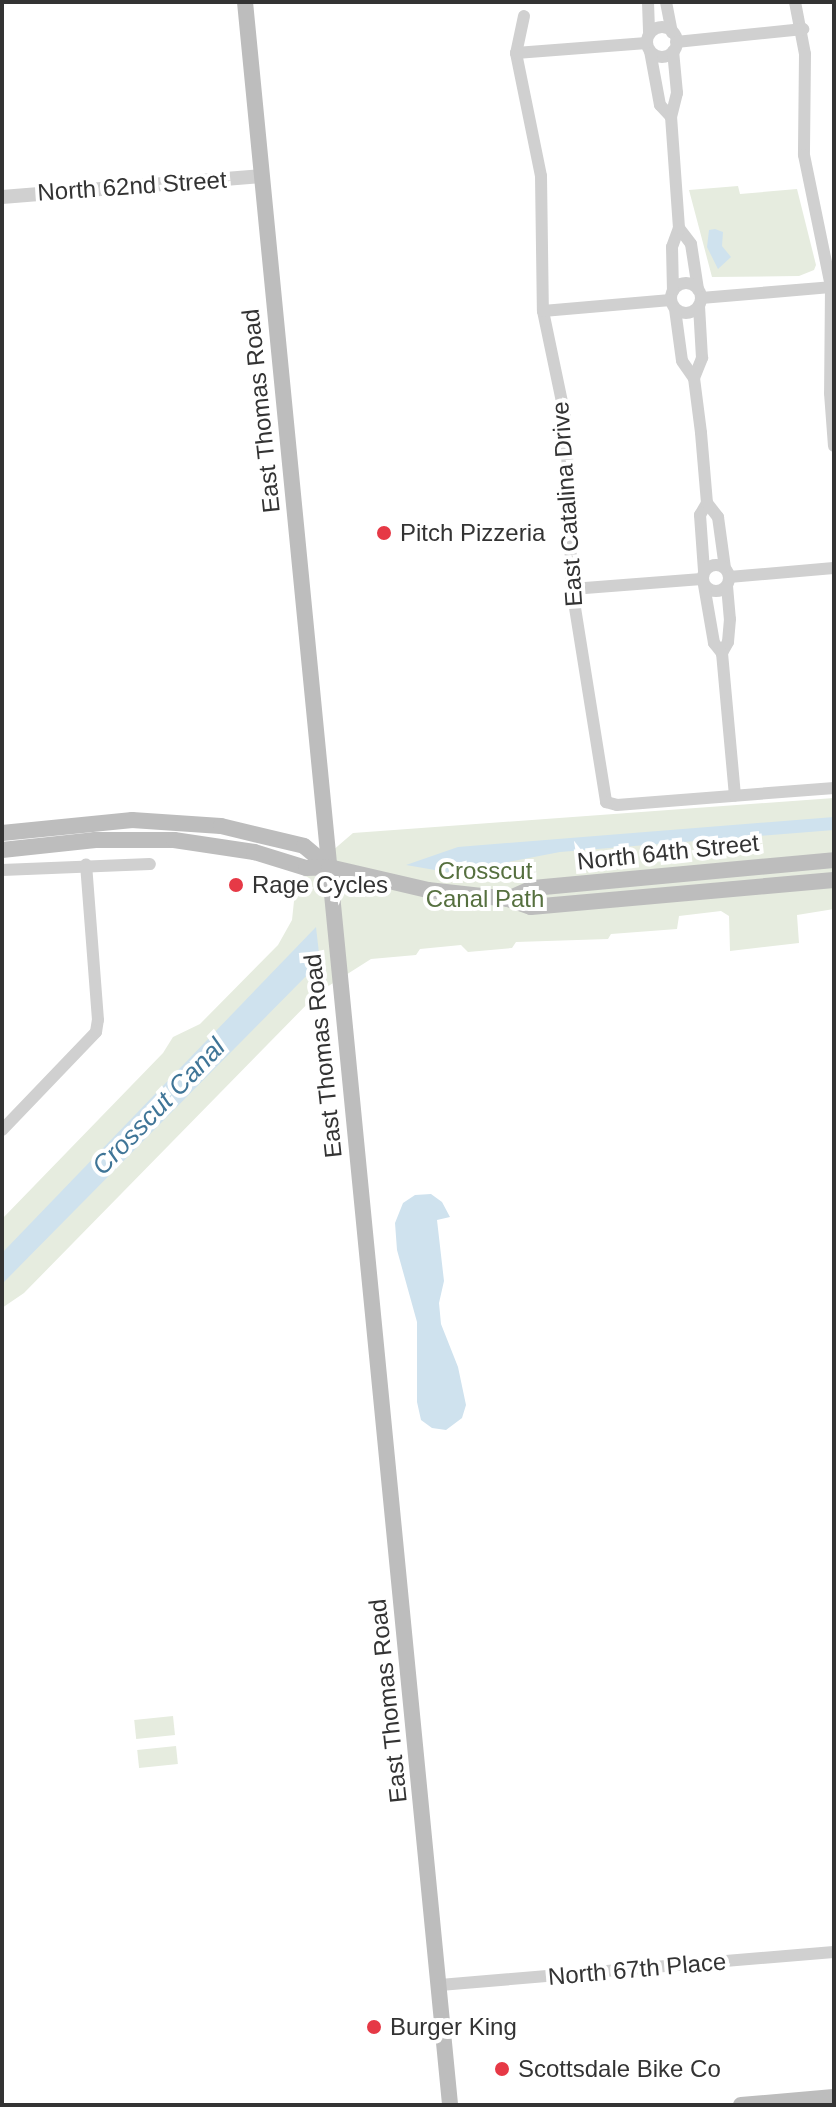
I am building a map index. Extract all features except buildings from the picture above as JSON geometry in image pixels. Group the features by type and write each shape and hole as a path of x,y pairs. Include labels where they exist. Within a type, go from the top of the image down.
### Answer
{"main road":[{"name":"East Thomas Road","path":"245,2 450,2105"},
{"name":"North 64th Street","path":"2,833 105,822 170,822 245,830 304,846 329,867"},
{"path":"105,822 105,840"},
{"name":"North 64th Street","path":"2,850 139,838 220,845 306,868 329,867 428,890 508,899 531,907 834,880"},
{"name":"North 64th Street","path":"508,899 533,888 834,860"},
{"path":"741,2105 834,2097"}],"street":[{"path":"648,2 649,43 657,96 671,117"},
{"path":"666,2 674,42 677,93 671,117 679,228 672,247 673,300 682,361 694,378"},
{"path":"795,2 803,29 804,155 831,287 830,393 834,446"},
{"name":"East Catalina Drive","path":"524,16 516,53 540,168 543,311 566,421 572,589 606,802"},
{"path":"649,43 660,27 674,42"},
{"path":"649,43 662,57 674,42 803,29"},
{"path":"516,53 649,43"},
{"name":"North 62nd Street","path":"2,197 262,176"},
{"path":"679,228 691,244 699,298 702,358 694,378 707,503 718,517 730,619 728,642 722,653"},
{"path":"673,300 685,284 699,298"},
{"path":"543,311 673,300 688,313 699,298 831,287"},
{"path":"707,503 700,515 703,578 714,643 722,653 735,795"},
{"path":"572,589 703,578 714,565 727,577"},
{"path":"703,578 713,592 727,577 834,568"},
{"name":"North 64th Street","path":"606,802 617,805 834,788"},
{"path":"2,870 86,864 150,864"},
{"path":"3,1128 96,1032 98,1020 86,864"},
{"name":"North 67th Place","path":"440,1985 834,1952"}],"green space":[{"path":"738,186 740,194 797,189 816,265 814,270 799,276 712,277 689,190"},
{"name":"Crosscut Canal Path","path":"834,798 834,909 797,915 799,943 730,951 729,916 721,911 679,916 677,929 611,934 608,939 516,942 512,948 468,952 461,945 420,949 416,955 371,959 319,992 24,1293 2,1308 2,1219 163,1053 173,1037 200,1024 278,945 292,920 296,882 353,833"},
{"path":"173,1716 175,1735 136,1739 134,1720"},
{"path":"176,1746 178,1764 139,1768 137,1750"}],"water":[{"path":"709,230 723,232 722,246 731,257 718,269 707,247"},
{"path":"834,817 834,830 560,852 452,873 406,865 458,847"},
{"name":"Crosscut Canal","path":"316,927 320,962 2,1284 2,1253"},
{"path":"431,1194 442,1202 450,1217 437,1220 444,1281 439,1303 441,1324 458,1367 466,1405 462,1418 446,1430 432,1428 421,1420 417,1402 417,1322 397,1250 395,1223 403,1203 415,1195"}],"place":[{"name":"Pitch Pizzeria","path":"384,533"},
{"name":"Rage Cycles","path":"236,885"},
{"name":"Burger King","path":"374,2027"},
{"name":"Scottsdale Bike Co","path":"502,2069"}]}
